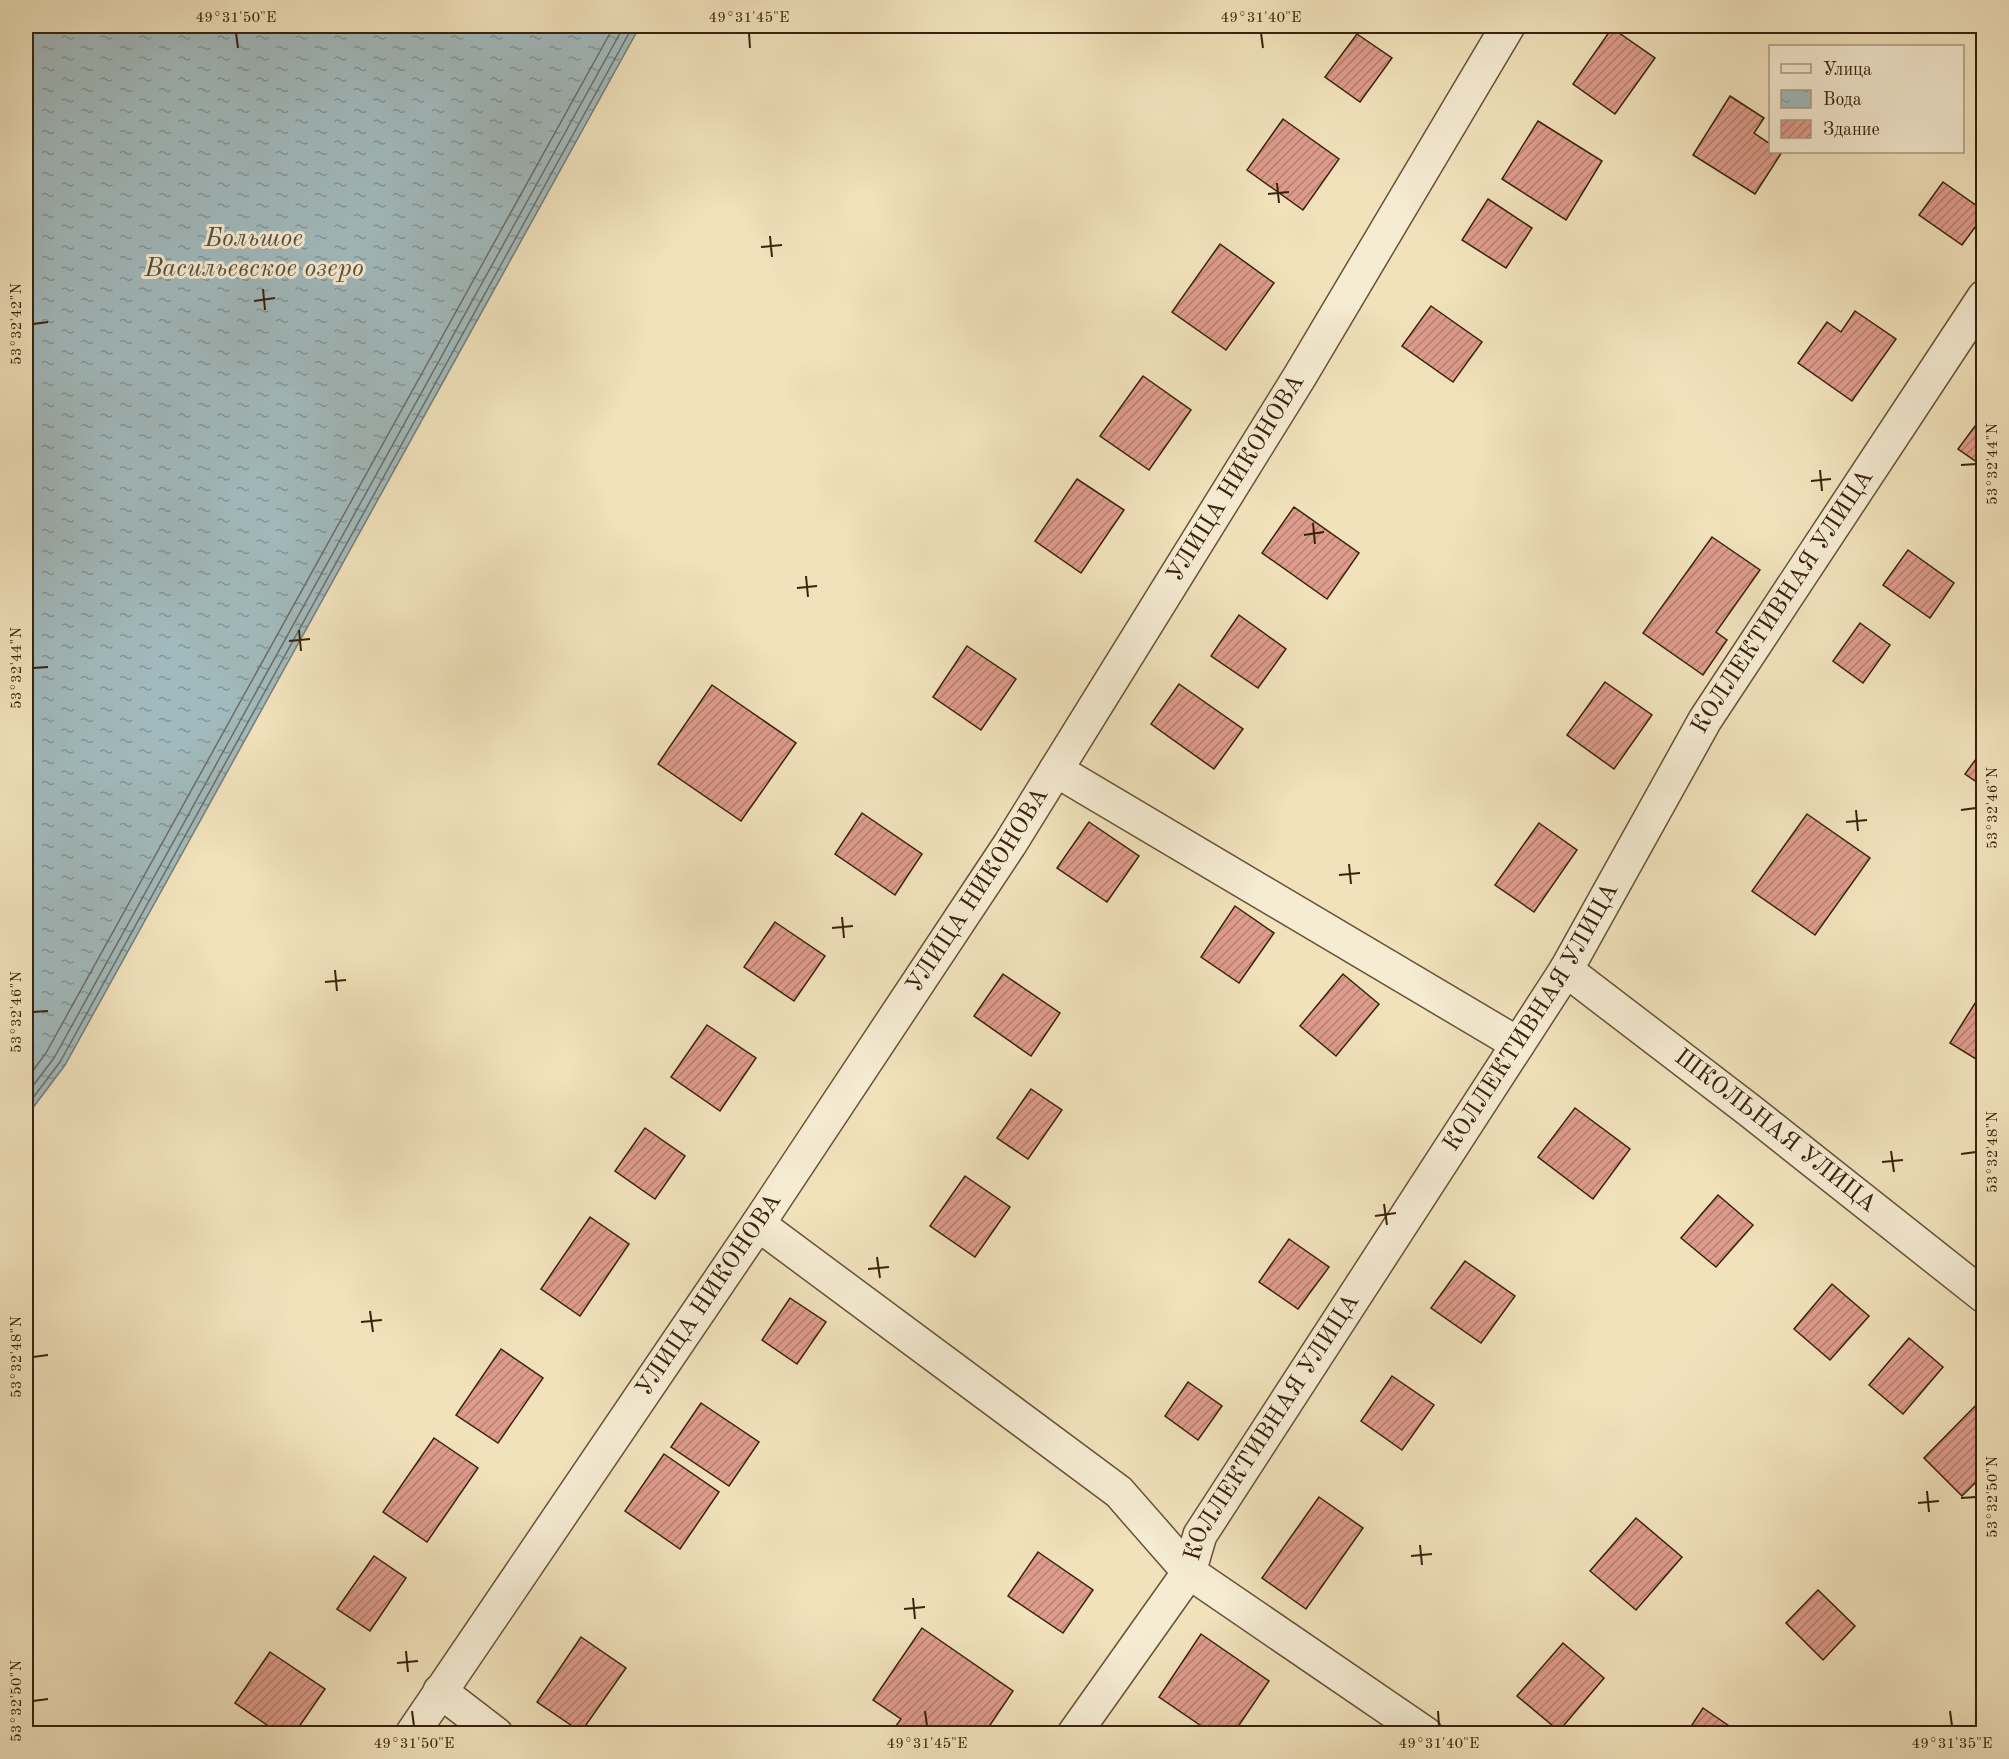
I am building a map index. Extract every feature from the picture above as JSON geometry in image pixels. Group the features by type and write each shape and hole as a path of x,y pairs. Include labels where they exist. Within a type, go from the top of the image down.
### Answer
{"street":[{"name":"УЛИЦА НИКОНОВА","path":"412,1734 758,1224 1004,854 1300,376 1508,26"},
{"name":"КОЛЛЕКТИВНАЯ УЛИЦА","path":"1074,1734 1190,1572 1200,1535 1566,970 1705,720 1983,297"},
{"path":"1056,770 1518,1044"},
{"name":"ШКОЛЬНАЯ УЛИЦА","path":"1566,970 1749,1110 1983,1296"},
{"path":"758,1224 1119,1492 1190,1572 1425,1734"},
{"path":"441,1691 496,1734"}],"water":[{"name":"Большое Васильевское озеро","path":"26,26 640,26 65,1065 26,1117"}],"building":[{"path":"1612,28 1655,58 1615,114 1573,84"},
{"path":"1357,34 1392,58 1360,102 1325,77"},
{"path":"1730,96 1764,118 1754,133 1769,143 1769,153 1781,153 1755,194 1693,155"},
{"path":"1283,119 1339,159 1303,210 1247,170"},
{"path":"1538,121 1602,161 1566,220 1502,179"},
{"path":"1943,182 1984,211 1984,215 1962,245 1919,215"},
{"path":"1488,199 1532,228 1506,268 1462,240"},
{"path":"1220,244 1274,283 1226,350 1172,312"},
{"path":"1431,306 1482,342 1453,382 1402,346"},
{"path":"1855,311 1896,339 1852,401 1798,363 1827,322 1841,332"},
{"path":"1143,376 1191,410 1149,470 1100,436"},
{"path":"1984,414 1984,467 1958,449"},
{"path":"1077,479 1124,510 1081,573 1035,541"},
{"path":"1294,507 1359,553 1327,599 1262,553"},
{"path":"1712,537 1760,570 1716,632 1727,640 1703,675 1643,633"},
{"path":"1908,550 1954,583 1930,618 1883,585"},
{"path":"1239,615 1286,649 1258,688 1211,656"},
{"path":"1860,623 1890,645 1863,683 1833,661"},
{"path":"967,646 1016,679 981,730 933,697"},
{"path":"1605,682 1652,715 1614,769 1567,735"},
{"path":"1179,684 1243,729 1214,769 1151,724"},
{"path":"712,685 796,743 741,821 658,764"},
{"path":"1984,748 1984,787 1965,774"},
{"path":"862,813 922,854 895,895 835,854"},
{"path":"1807,814 1870,858 1815,935 1752,891"},
{"path":"1089,822 1139,856 1107,902 1057,868"},
{"path":"1539,823 1577,850 1534,912 1495,885"},
{"path":"1235,906 1274,933 1239,983 1201,957"},
{"path":"775,922 825,956 794,1001 744,967"},
{"path":"1003,974 1060,1013 1031,1056 974,1016"},
{"path":"1343,974 1379,1004 1336,1056 1300,1026"},
{"path":"1984,989 1984,1064 1950,1043"},
{"path":"707,1025 756,1058 720,1111 671,1077"},
{"path":"1031,1089 1062,1110 1028,1159 997,1138"},
{"path":"1575,1108 1630,1149 1593,1199 1538,1157"},
{"path":"645,1128 685,1156 655,1199 615,1171"},
{"path":"965,1176 1010,1207 975,1257 930,1226"},
{"path":"1718,1195 1753,1225 1716,1267 1681,1238"},
{"path":"590,1217 629,1244 580,1316 541,1289"},
{"path":"1289,1239 1329,1267 1298,1309 1259,1282"},
{"path":"1465,1261 1515,1296 1481,1343 1431,1308"},
{"path":"1832,1284 1869,1316 1830,1360 1794,1329"},
{"path":"790,1298 826,1322 797,1364 762,1340"},
{"path":"1909,1338 1943,1367 1903,1414 1869,1385"},
{"path":"501,1349 543,1378 498,1443 456,1415"},
{"path":"1392,1376 1434,1405 1402,1450 1361,1421"},
{"path":"1188,1382 1222,1406 1198,1440 1165,1416"},
{"path":"1984,1397 1984,1474 1962,1496 1924,1458"},
{"path":"701,1403 759,1442 729,1486 671,1447"},
{"path":"434,1438 478,1468 427,1542 383,1512"},
{"path":"664,1454 719,1492 680,1549 625,1511"},
{"path":"1319,1497 1363,1528 1306,1609 1262,1578"},
{"path":"1636,1518 1682,1557 1636,1610 1590,1571"},
{"path":"1038,1552 1093,1590 1063,1633 1008,1596"},
{"path":"374,1556 406,1578 370,1631 337,1609"},
{"path":"1818,1590 1855,1626 1823,1660 1786,1623"},
{"path":"922,1628 1013,1691 984,1734 890,1734 901,1719 873,1700"},
{"path":"1201,1634 1269,1681 1233,1734 1213,1734 1159,1697"},
{"path":"581,1637 626,1668 581,1732 537,1702"},
{"path":"1563,1643 1604,1678 1559,1731 1517,1696"},
{"path":"270,1652 325,1689 294,1734 280,1734 235,1703"},
{"path":"1703,1708 1738,1732 1737,1734 1686,1734"},
{"path":"1162,1727 1171,1734 1158,1734"}]}
